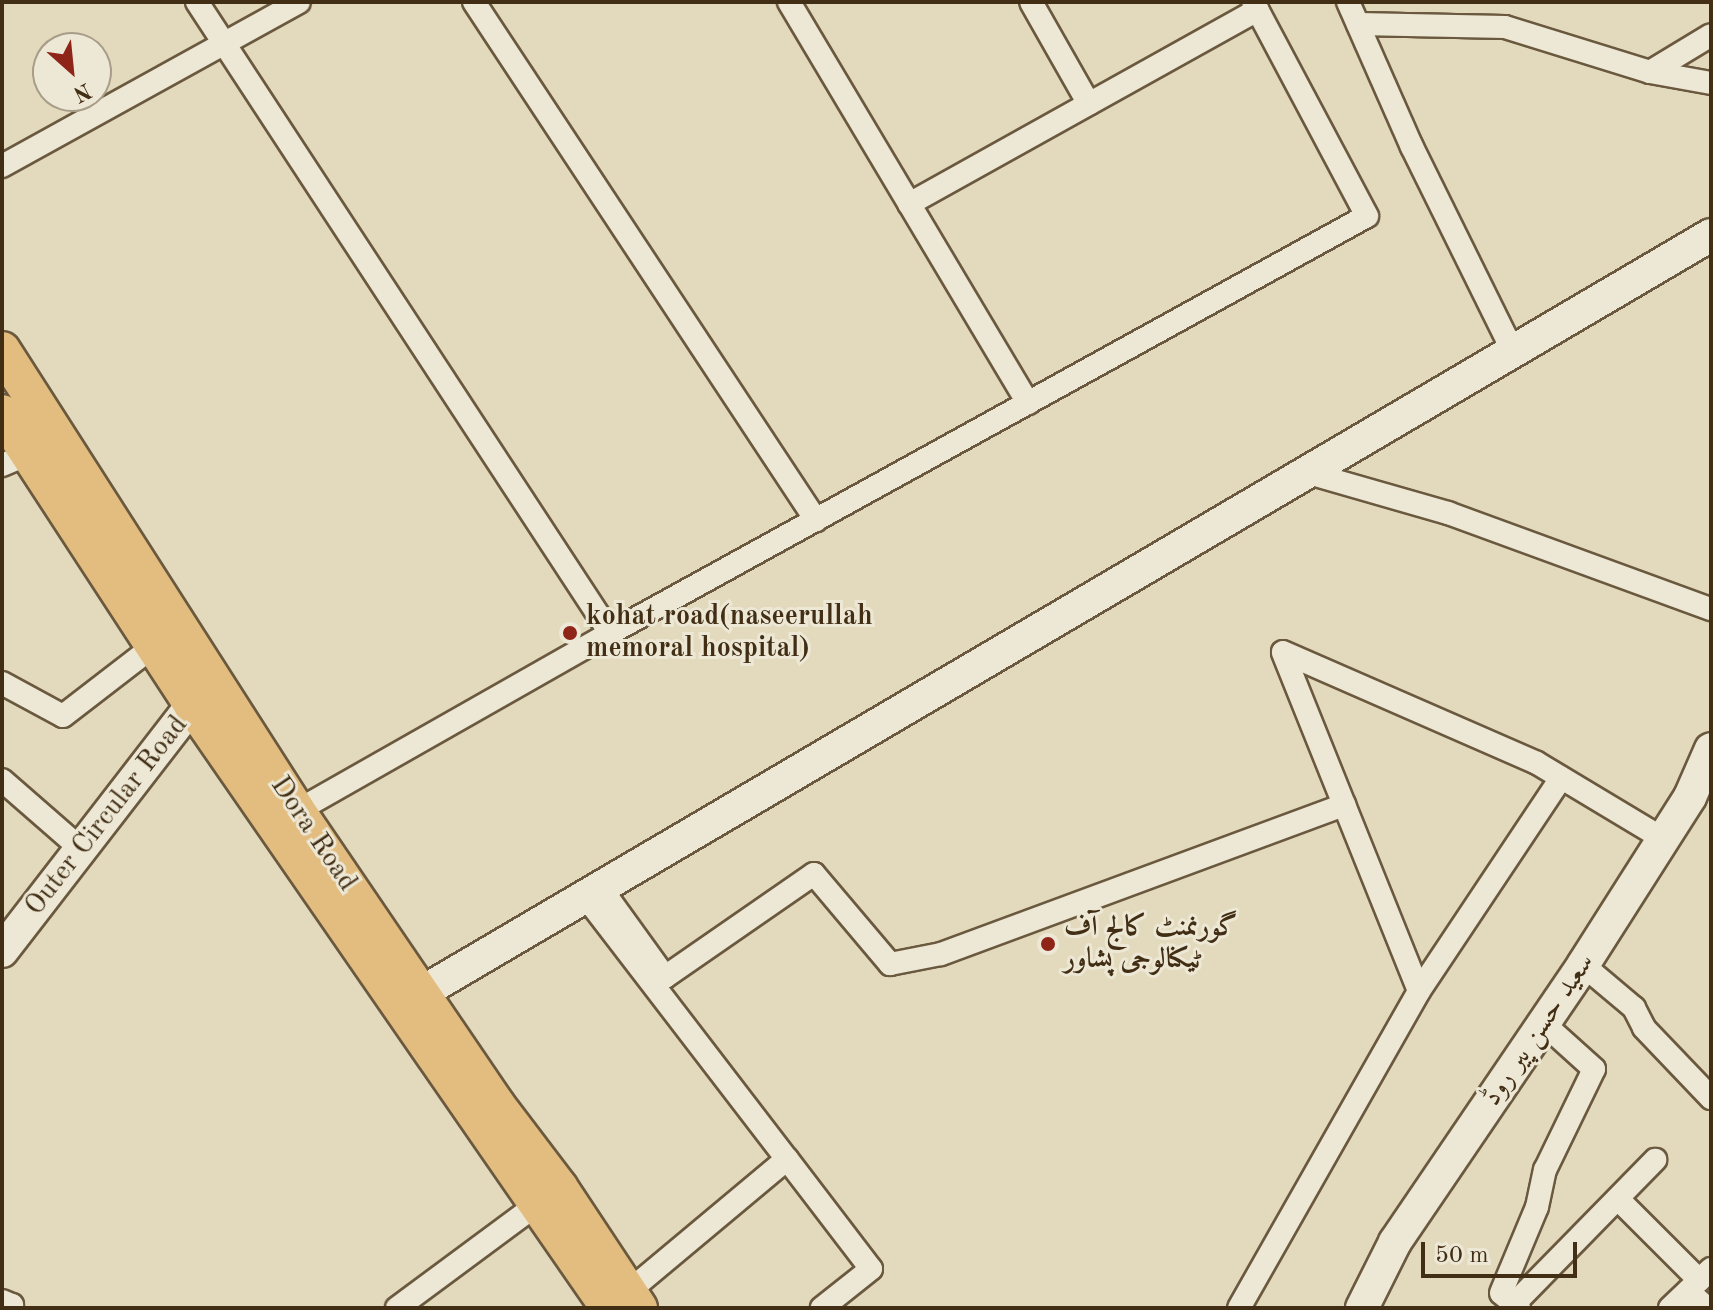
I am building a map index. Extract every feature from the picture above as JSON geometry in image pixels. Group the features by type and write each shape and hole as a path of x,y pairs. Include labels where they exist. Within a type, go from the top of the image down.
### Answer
{"main road":[{"path":"421,993 1711,235"},
{"name":"Dora Road","path":"2,350 205,695 297,811 496,1104 547,1196 625,1303"},
{"path":"2,413 15,460 154,646 205,695 547,1196"},
{"name":"Outer Circular Road","path":"2,951 205,695"},
{"name":"سعید حسن پیر روڈ","path":"1362,1308 1395,1242 1583,965 1662,838 1704,791 1711,749"}],"street":[{"path":"197,2 610,633"},
{"path":"2,166 299,2"},
{"path":"474,2 816,520"},
{"path":"789,2 1028,403"},
{"path":"1031,2 1089,104"},
{"path":"1348,2 1412,147 1513,351"},
{"path":"1405,25 1409,2"},
{"path":"297,811 610,633 1367,216 1255,6 1089,104 909,204"},
{"path":"1358,24 1505,27 1650,72 1711,83"},
{"path":"1650,72 1711,35"},
{"path":"1305,472 1448,513 1711,609"},
{"path":"2,683 63,716 154,646"},
{"path":"1419,991 1283,652 1537,763 1662,838"},
{"path":"1239,1308 1419,991 1561,778"},
{"path":"2,780 81,849"},
{"path":"592,892 665,977 814,874 890,964 941,954 1344,805"},
{"path":"592,892 871,1269 822,1308"},
{"path":"1583,965 1634,1008 1653,1039 1711,1098"},
{"path":"1544,1024 1594,1069 1545,1170 1537,1207 1501,1293 1517,1306 1655,1160"},
{"path":"625,1303 787,1159"},
{"path":"397,1308 547,1196"},
{"path":"1618,1199 1699,1280 1707,1308"},
{"path":"1670,1308 1699,1280"},
{"path":"2,1301 12,1305 11,1308"}],"place":[{"name":"kohat road(naseerullah memoral hospital)","path":"570,633"},
{"name":"گورنمنٹ کالج آف ٹیکنالوجی پشاور","path":"1048,944"}]}
